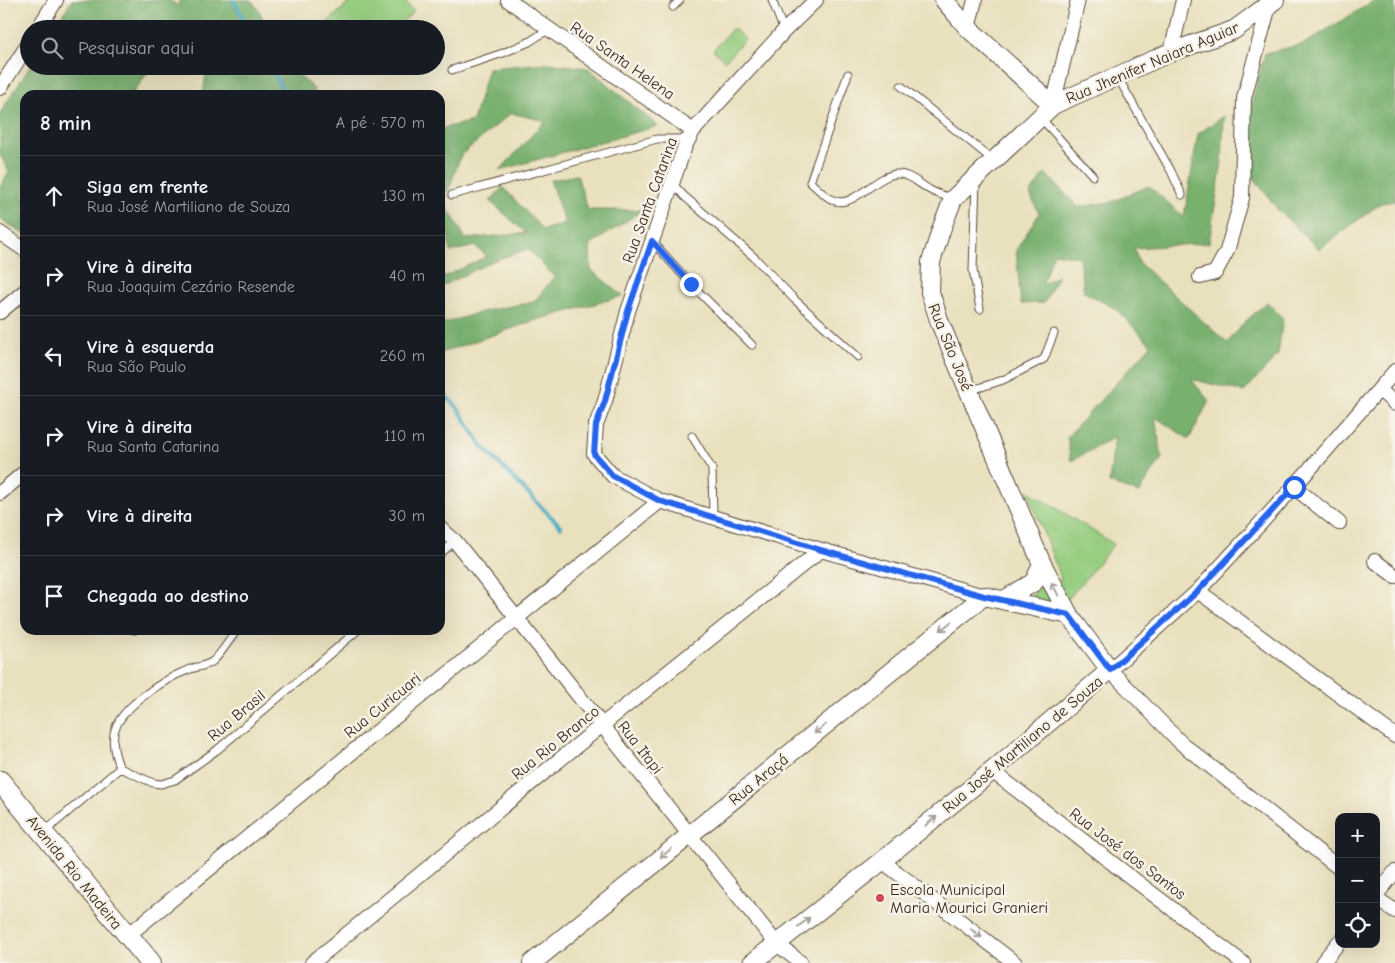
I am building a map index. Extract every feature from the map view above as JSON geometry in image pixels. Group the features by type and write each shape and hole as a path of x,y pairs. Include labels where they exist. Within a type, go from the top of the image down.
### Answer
{"main road":[{"name":"Avenida Rio Madeira","path":"0,781 151,963"}],"street":[{"path":"44,20 56,0"},
{"name":"Rua Santa Helena","path":"508,0 691,135"},
{"name":"Rua Santa Catarina","path":"660,501 613,476 594,454 596,425 605,401 628,311 672,183 691,135 784,31 816,0"},
{"name":"Rua Jhenifer Naiara Aguiar","path":"944,0 1046,110 1171,52 1234,30 1272,3"},
{"path":"968,28 975,0"},
{"path":"1046,110 1078,0"},
{"path":"1171,52 1183,0"},
{"path":"1200,277 1215,273 1227,251 1242,198 1244,98 1272,3"},
{"path":"0,88 20,57"},
{"name":"Rua São José","path":"1046,110 953,199 931,262 930,292 940,323 1042,564 1069,615 1110,670"},
{"path":"0,233 20,247"},
{"path":"0,312 20,295"},
{"name":"Rua José Martiliano de Souza","path":"752,963 882,861 992,771 1110,670 1198,591 1294,487 1395,372"},
{"path":"1380,390 1395,404"},
{"path":"0,492 20,476"},
{"path":"1294,487 1339,523"},
{"path":"660,501 821,550 984,596 1069,615"},
{"name":"Rua Curicuari","path":"127,936 660,501"},
{"name":"Rua Itapi","path":"445,532 455,541 776,943 801,963"},
{"name":"Rua Rio Branco","path":"312,963 602,725 821,550"},
{"path":"1375,562 1395,576"},
{"path":"1004,600 1034,582 1042,564"},
{"path":"1198,591 1395,736"},
{"name":"Rua Araçá","path":"532,963 984,596"},
{"path":"1110,670 1182,743 1335,865"},
{"name":"Rua José dos Santos","path":"992,771 1243,963"},
{"path":"882,861 1015,963"},
{"path":"1380,892 1395,872"},
{"path":"1380,900 1395,911"},
{"path":"1322,963 1335,947"}],"lane":[{"path":"673,7 680,0"},
{"path":"772,0 784,31"},
{"path":"452,70 530,42 549,29"},
{"path":"848,74 810,182 831,200 841,203 851,200 876,182 894,174 906,175 932,191 953,199"},
{"path":"1117,76 1171,171 1182,195"},
{"path":"901,86 993,160"},
{"path":"1046,110 1094,176"},
{"path":"452,195 658,139 691,135"},
{"path":"976,176 973,270 980,309"},
{"path":"672,183 684,196 755,258 794,299 858,357"},
{"path":"652,241 691,284 752,345"},
{"path":"968,391 1004,380 1044,359 1054,333"},
{"path":"692,436 712,469 713,517"},
{"path":"445,550 455,541"},
{"path":"43,833 120,768 115,756 114,733 121,718 155,688 174,676 212,662 232,635"},
{"name":"Rua Brasil","path":"120,768 153,783 161,784 175,780 217,750 352,635"}],"green space":[{"path":"72,0 169,0 179,6 179,0 251,0 263,20 60,20"},
{"path":"352,0 404,0 414,12 405,20 330,20"},
{"path":"1375,0 1395,0 1395,201 1381,203 1319,249 1279,211 1250,173 1247,120 1265,53 1304,44"},
{"path":"733,28 745,39 725,61 713,50"},
{"path":"548,63 588,68 658,126 500,170 545,121 511,113 461,155 448,191 445,192 445,128 473,121 488,68"},
{"path":"24,75 146,75 135,90 20,90 20,231 0,219 0,187 9,171 0,155 0,113"},
{"path":"206,75 298,75 314,89 314,90 204,90"},
{"path":"1224,116 1222,162 1209,243 1134,248 1139,263 1227,343 1245,322 1267,302 1283,318 1278,355 1244,392 1191,379 1209,401 1189,439 1155,417 1162,458 1139,493 1109,483 1115,437 1071,461 1067,437 1151,345 1116,309 1084,292 1079,257 1054,253 1042,284 1058,276 1044,303 1021,304 1016,250 1039,214 1030,194 1045,173 1078,207 1111,202 1149,186 1184,217 1198,134"},
{"path":"577,175 588,210 643,210 590,245 591,270 623,296 537,320 445,351 445,323 485,311 534,302 554,277 528,249 495,260 445,285 445,277 487,256 475,246 450,252 445,207 447,207 466,239 526,233 490,201 503,187 543,230 565,223 550,180"},
{"path":"1027,490 1114,544 1070,597 1050,604 1029,598 1040,587 1051,599 1061,578"}],"waterway":[{"path":"233,0 245,20"},
{"path":"275,75 282,90"},
{"path":"445,396 457,407 482,446 561,527"}],"place":[{"name":"Escola Municipal Maria Mourici Granieri","path":"880,898"}],"route":[{"path":"691,284 652,241 628,311 605,401 596,425 594,454 613,476 660,501 821,550 984,596 1037,606 1069,615 1110,670 1198,591 1294,487"}]}
